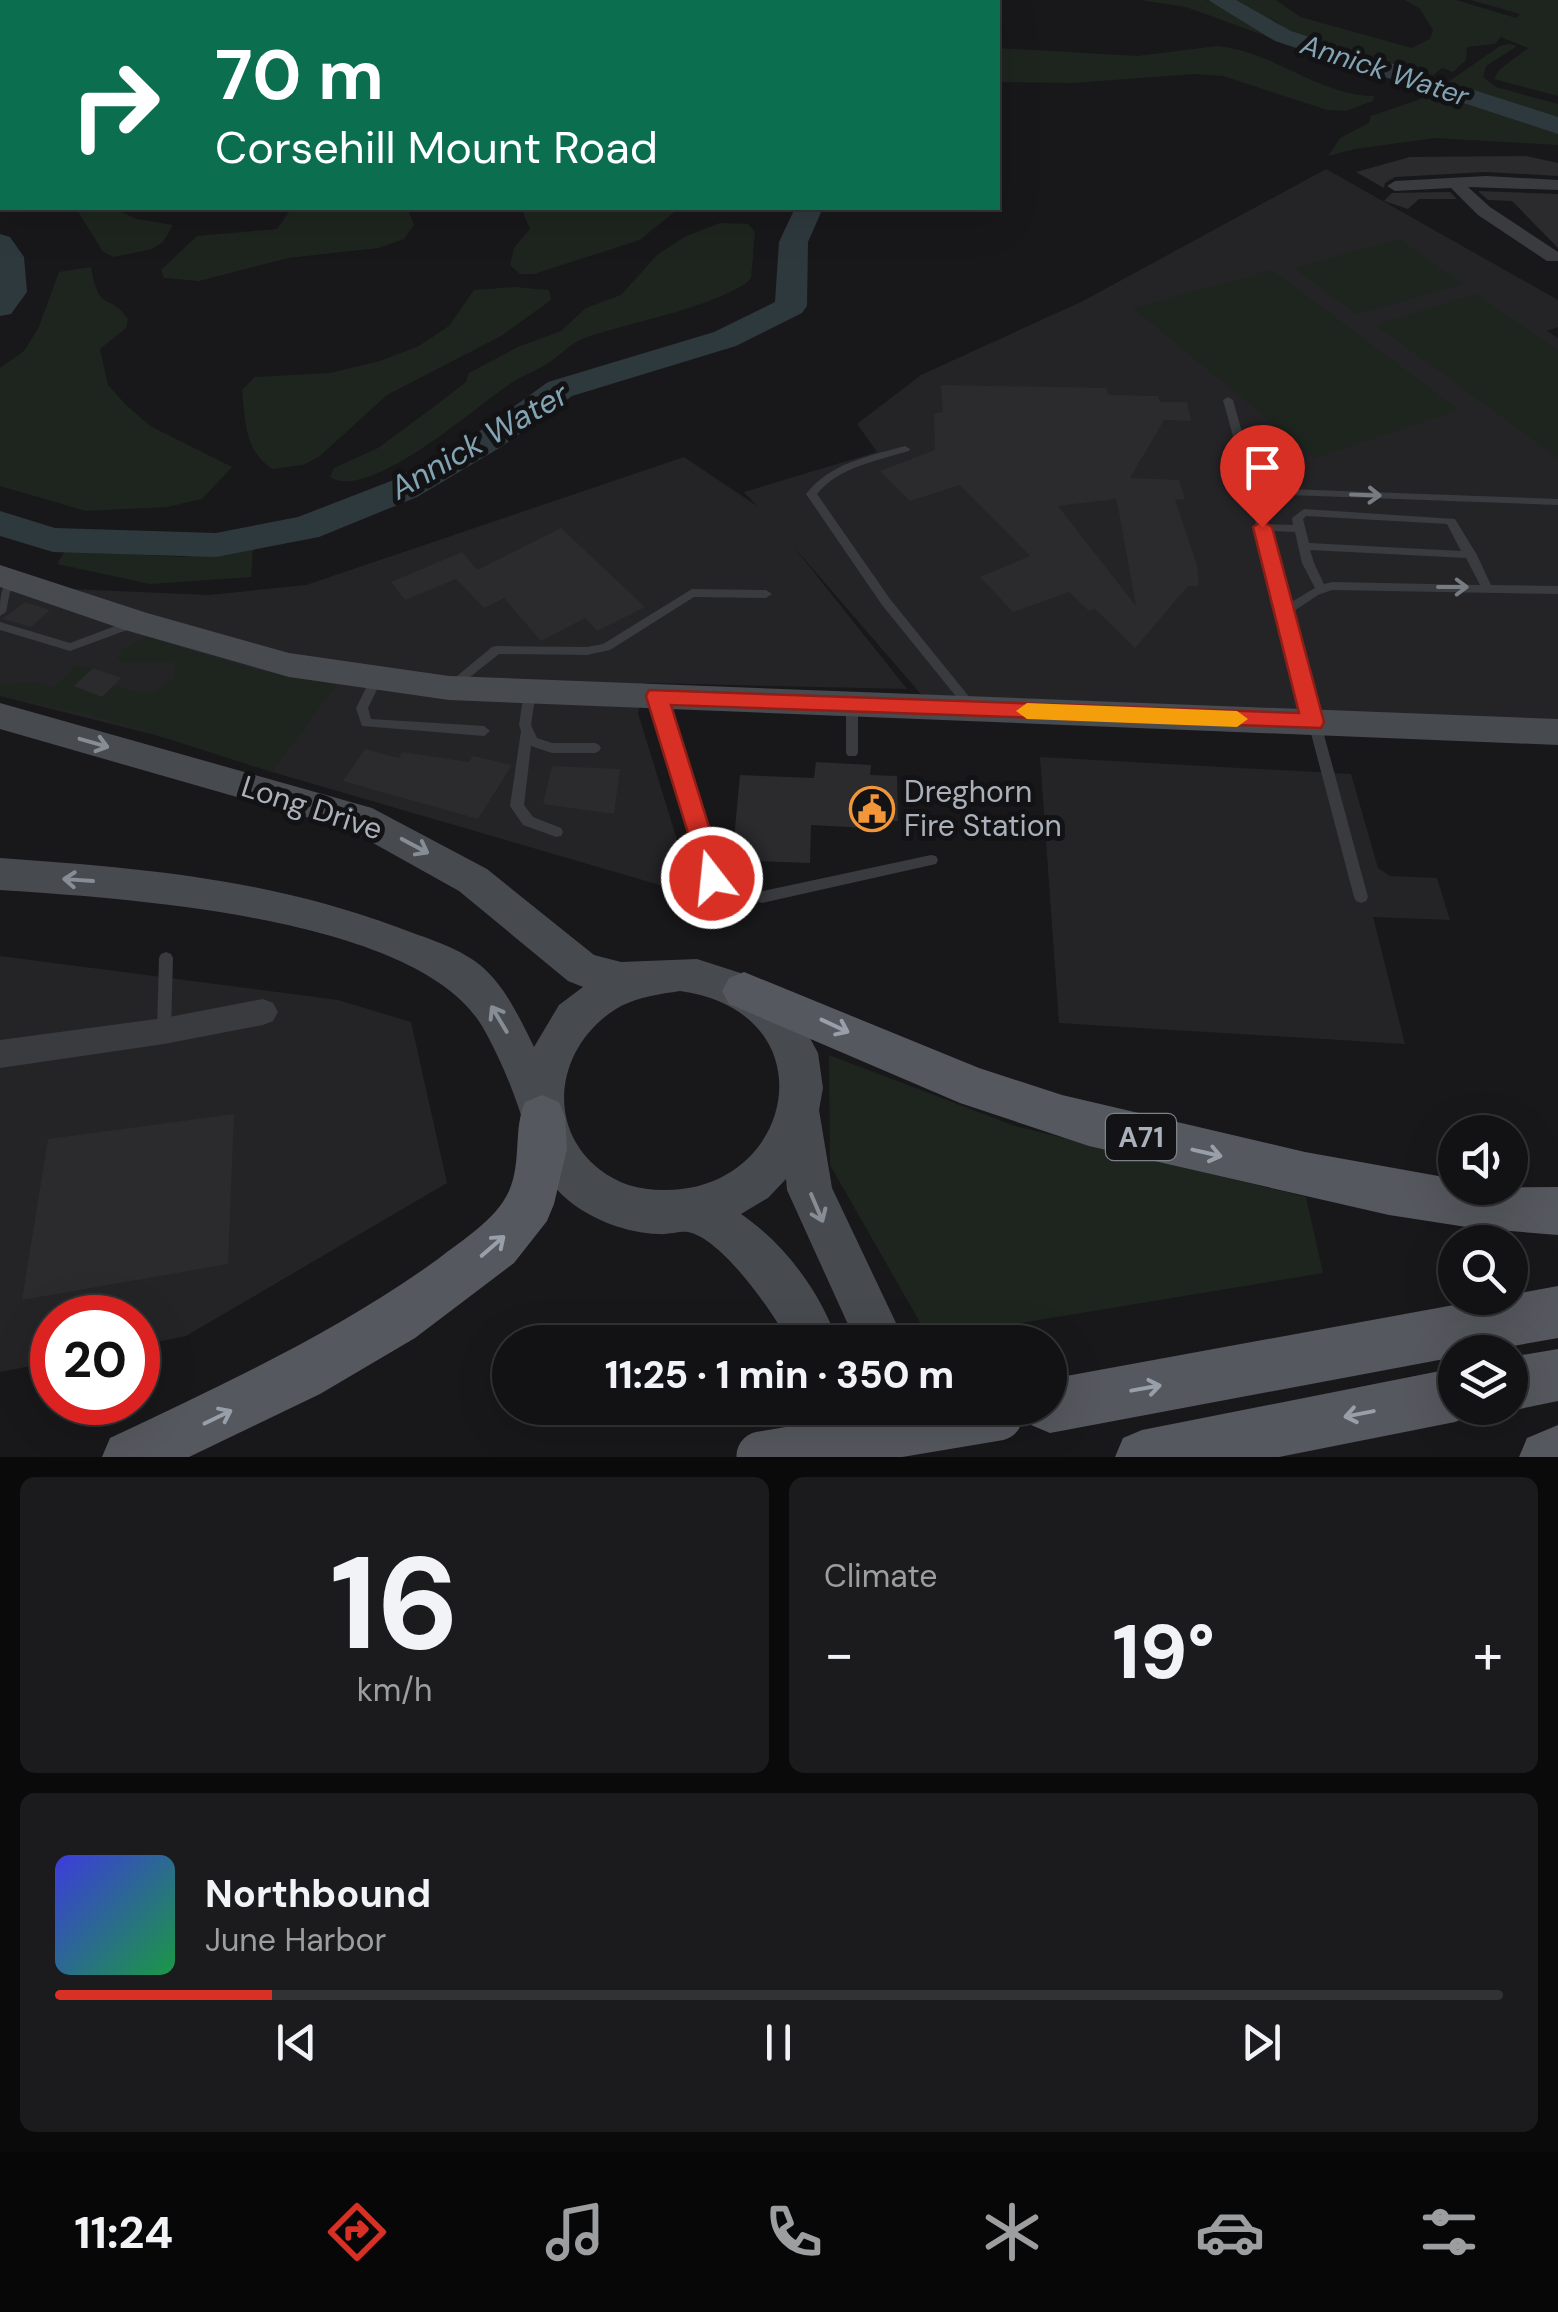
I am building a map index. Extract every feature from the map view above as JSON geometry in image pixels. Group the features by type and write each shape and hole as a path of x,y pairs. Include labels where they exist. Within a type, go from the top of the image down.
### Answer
{"main road":[{"path":"6,578 137,622 290,665 449,688 1558,732"},
{"name":"Long Drive","path":"0,716 358,818 444,861 505,904 582,969 621,979 647,978"},
{"path":"0,874 156,885 231,897 373,934 436,959 466,978 496,1012 560,1160 594,1194 642,1211 696,1211 733,1197 764,1174 787,1146 800,1112"},
{"path":"129,1457 302,1376 396,1320 496,1246 530,1204 543,1149 541,1112 548,1063 569,1024 591,1003 618,987 647,978 680,974 714,978 744,990 772,1012 793,1041 802,1076 800,1112 810,1190 873,1325"},
{"name":"A71","path":"744,990 809,1014 922,1068 1106,1129 1364,1187 1464,1203 1558,1211"},
{"path":"696,1211 756,1252 805,1325"},
{"path":"1067,1403 1558,1312"},
{"path":"1528,1381 1558,1375"},
{"path":"1142,1457 1438,1398"},
{"path":"850,1425 862,1457"},
{"path":"916,1425 927,1457"},
{"path":"758,1457 943,1425"},
{"path":"1546,1457 1558,1452"}],"street":[{"path":"1455,183 1484,211 1552,257"},
{"path":"1395,186 1558,185"},
{"path":"0,1054 164,1031 263,1012"}],"lane":[{"path":"1228,400 1251,483 1268,496"},
{"path":"905,450 847,468 818,483 811,494 886,602 973,709"},
{"path":"1362,897 1256,509 1268,496 1288,492 1558,502"},
{"path":"1320,587 1300,529 1300,514 1311,511 1442,518 1456,526 1488,588"},
{"path":"1262,527 1300,529"},
{"path":"1304,546 1470,555"},
{"path":"0,612 6,578"},
{"path":"1286,610 1305,602 1320,587 1558,590"},
{"path":"449,688 496,650 587,651 606,646 692,593 766,594"},
{"path":"0,626 70,647 137,622"},
{"path":"377,677 362,708 366,723 484,731"},
{"path":"530,691 517,806 528,821 556,832"},
{"path":"657,696 712,878 762,897 931,860"},
{"path":"852,704 852,752"},
{"path":"526,734 540,746 595,748"},
{"path":"164,1031 166,958"}],"shaded area":[{"path":"1140,0 1206,0 1254,21 1296,47 1186,7"},
{"path":"1231,0 1276,0 1300,17 1412,48 1430,39 1433,30 1420,9 1405,0 1456,0 1516,18 1520,14 1471,0 1558,0 1558,96 1494,79 1499,70 1528,48 1501,37 1495,44 1467,47 1466,60 1453,72 1442,68 1432,76 1291,35 1277,22"},
{"path":"1217,46 1257,56 1333,88 1374,96 1373,101 1346,111 1327,110 1223,76 1000,82 1000,48 1137,56"},
{"path":"1500,46 1517,46 1486,66 1483,77 1496,87 1558,104 1558,119 1448,82"},
{"path":"1437,89 1558,129 1558,145 1435,138 1328,156 1340,138 1369,123 1371,116"},
{"path":"1326,169 1558,300 1558,327 1547,331 1558,338 1558,732 932,707 793,546 907,689 646,683 638,713 694,895 171,739 0,696 0,586 209,595 306,585 684,457 757,506 744,492 877,452 857,424 921,375 1083,301"},
{"path":"77,210 117,210 137,219 173,225 163,242 152,249 114,257 103,252"},
{"path":"291,210 408,210 414,225 404,239 379,248 288,258 199,281 164,278 161,270 197,236 277,229"},
{"path":"522,210 677,210 640,240 534,274 520,274 510,265 514,248 530,229"},
{"path":"720,223 748,224 755,232 751,278 745,284 687,309 580,340 394,465 369,477 347,481 330,477 334,468 378,448 435,406 466,382 469,373 520,346 561,331 586,308 621,295 657,255 684,237"},
{"path":"1399,239 1464,284 1356,314 1294,268"},
{"path":"91,267 101,297 128,319 126,328 100,349 108,385 150,426 232,467 202,499 167,507 86,511 0,486 0,368 24,351 38,329 59,272"},
{"path":"1272,270 1459,410 1315,458 1133,308"},
{"path":"474,290 549,290 551,300 501,336 387,395 320,456 303,465 272,469 256,452 248,433 242,390 255,377 330,373 380,361 419,346 449,326"},
{"path":"1476,294 1558,350 1558,458 1376,325"},
{"path":"253,549 251,577 150,584 57,564 65,551 183,557"},
{"path":"147,637 255,670 336,685 272,772 99,717 0,696 0,684 35,683 54,688 75,666 93,668 75,687 102,697 114,685 139,693 158,690 174,677 174,663 116,660 123,649"},
{"path":"1040,757 1351,774 1378,868 1390,876 1437,878 1450,920 1373,917 1405,1044 1059,1023"},
{"path":"0,956 338,1000 411,1022 447,1183 186,1336 160,1341 160,1295 30,1295 30,1366 0,1372"},
{"path":"829,1055 1015,1126 1306,1197 1323,1273 1008,1325 922,1325 830,1165"}],"building":[{"path":"1526,156 1558,163 1558,176 1486,172 1395,177 1384,188 1356,172 1410,157"},
{"path":"1478,191 1558,194 1558,248 1512,201 1488,200"},
{"path":"1450,192 1457,199 1419,199 1408,209 1384,201 1392,193"},
{"path":"941,385 1106,388 1108,395 1158,396 1160,402 1187,402 1191,421 1164,420 1130,478 1179,480 1185,499 1175,500 1197,565 1199,586 1188,586 1135,648 1095,609 1089,611 1069,592 1013,612 980,577 1030,556 960,485 910,501 880,471 935,450 934,414 943,412","holes":["1116,499 1136,606 1058,506"]},
{"path":"561,528 645,607 597,631 585,618 541,641 504,598 484,608 456,579 405,600 391,582 462,552 477,570"},
{"path":"25,602 50,610 31,627 2,619"},
{"path":"93,668 121,678 102,697 74,686"},
{"path":"365,749 399,758 402,752 469,762 473,756 512,765 478,819 343,781"},
{"path":"816,762 871,765 870,775 897,776 898,821 870,820 868,828 811,825 810,863 732,860 740,775 814,778"},
{"path":"552,766 620,769 614,814 543,804"},
{"path":"234,1114 228,1264 51,1295 30,1295 30,1299 22,1300 48,1139"}],"waterway":[{"name":"Annick Water","path":"1219,0 1283,36 1558,126"},
{"name":"Annick Water","path":"0,523 53,540 216,545 306,528 404,489 489,440 560,389 725,339 791,306 794,242 808,210"},
{"name":"Annick Water","path":"0,243 9,257 12,292 0,307"}],"slow traffic":[{"path":"1027,711 1237,719"}],"place":[{"name":"Dreghorn Fire Station","path":"872,809"}],"route":[{"path":"712,878 657,696 1313,722 1262,527"}]}
